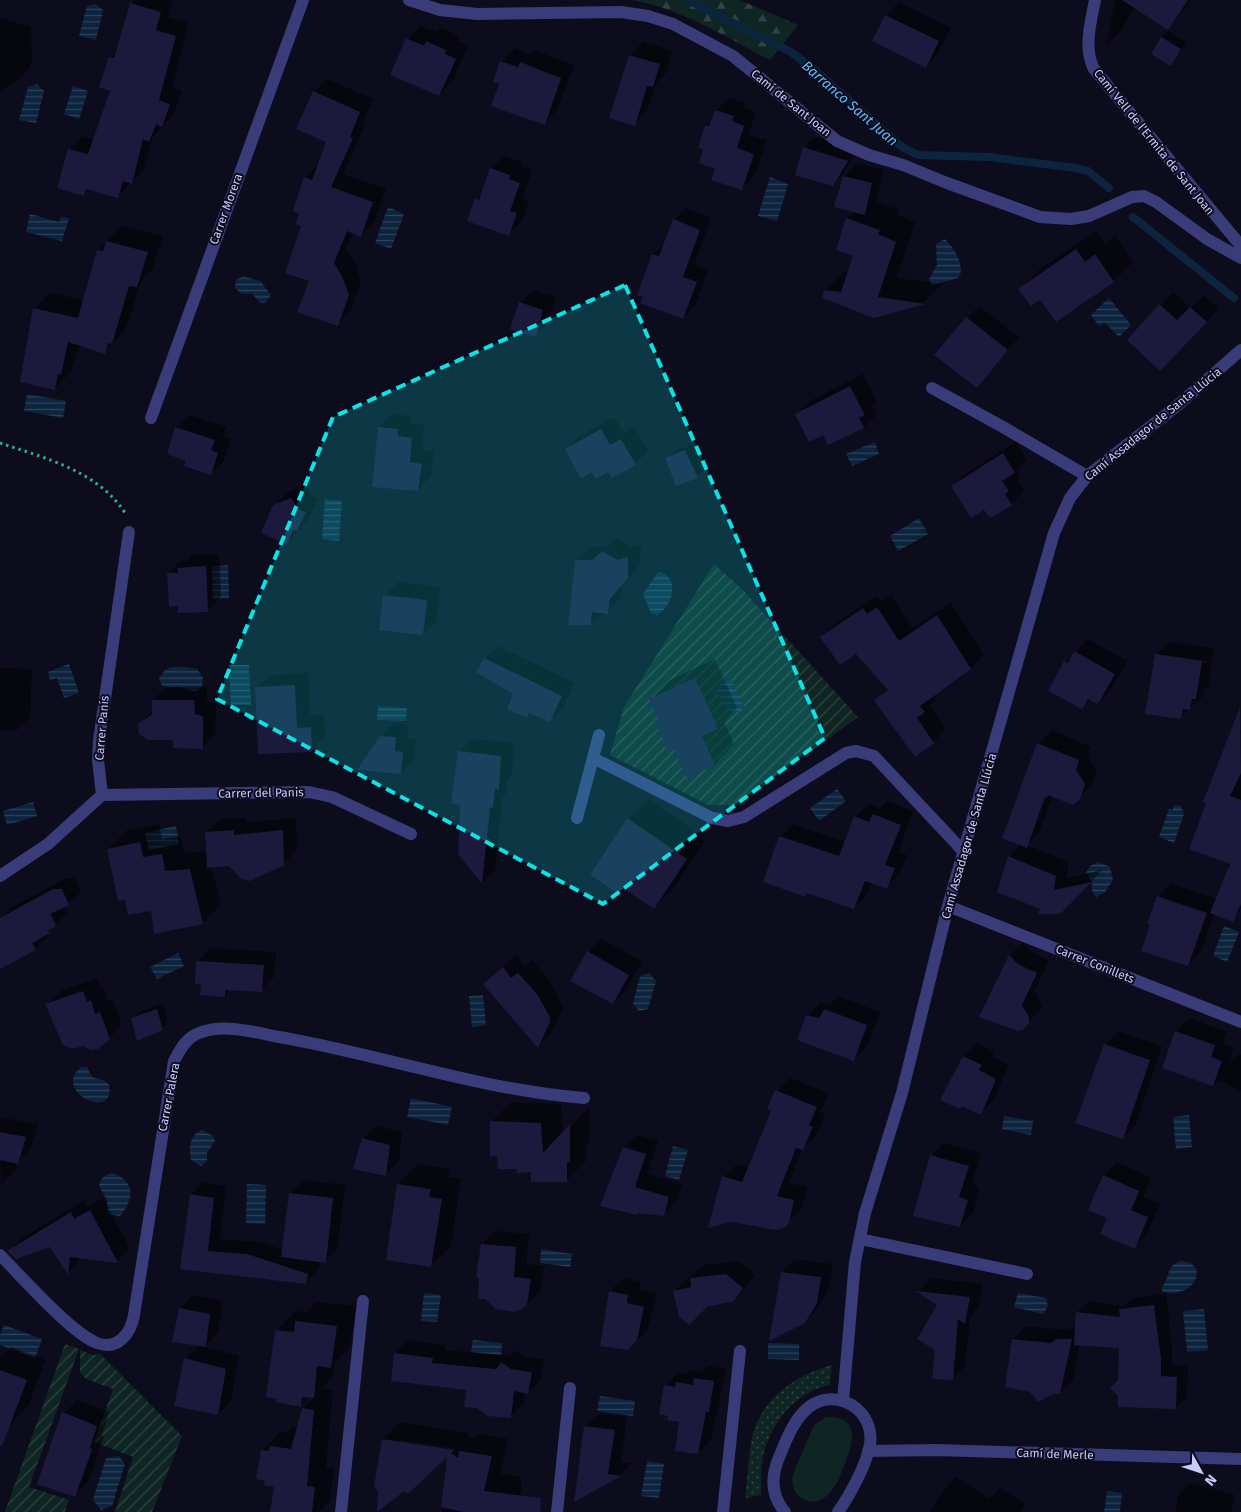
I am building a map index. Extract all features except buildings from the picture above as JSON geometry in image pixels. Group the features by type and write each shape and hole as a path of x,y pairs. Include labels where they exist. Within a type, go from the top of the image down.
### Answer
{"street":[{"name":"Carrer Morera","path":"151,418 303,0"},
{"name":"Camí de Sant Joan","path":"409,0 440,10 477,14 621,12 648,16 673,24 733,56 837,141 869,155 903,165 1040,217 1071,219 1089,216 1132,197 1144,196 1156,202 1207,239 1241,258"},
{"name":"Camí Vell de l'Ermita de Sant Joan","path":"1096,0 1089,43 1089,61 1241,246"},
{"name":"Camí Assadagor de Santa Llúcia","path":"843,1401 855,1262 860,1238 873,1185 902,1093 948,906 1054,533 1070,498 1087,476 1178,405 1241,350"},
{"path":"932,388 1003,426 1087,476"},
{"name":"Carrer Panís","path":"102,795 98,760 99,740 129,532"},
{"path":"577,818 599,735"},
{"path":"592,758 712,818 728,821 744,817 846,753 861,752 874,756 964,852"},
{"name":"Carrer del Panis","path":"102,795 309,792 332,797 411,834"},
{"path":"0,876 54,840 102,795"},
{"name":"Carrer Conillets","path":"948,906 1241,1022"},
{"name":"Carrer Palera","path":"0,1255 57,1312 88,1339 100,1344 112,1344 123,1340 129,1333 134,1315 174,1061 184,1044 192,1036 203,1031 239,1030 335,1047 525,1092 584,1098"},
{"path":"860,1238 1027,1274"},
{"path":"341,1512 363,1301"},
{"path":"722,1512 740,1351"},
{"path":"557,1512 570,1388"},
{"path":"780,1511 773,1488 777,1462 793,1426 809,1407 821,1400 843,1401 858,1408 866,1419 870,1431 868,1451 841,1511"},
{"name":"Camí de Merle","path":"868,1451 936,1450 1241,1459"}],"path":[{"path":"0,443 45,458 94,480 119,504 127,516 129,532"}],"highlighted area":[{"path":"625,285 825,738 603,904 217,699 333,417"}],"green space":[{"path":"631,0 740,0 798,25 770,60 685,16"},
{"path":"714,564 743,590 858,717 738,805 708,805 610,755 624,707"},
{"path":"65,1344 79,1349 29,1487 69,1500 65,1512 5,1512"},
{"path":"80,1350 92,1355 100,1354 182,1436 152,1512 115,1512 133,1457 94,1442 113,1389 86,1379 80,1372"},
{"path":"832,1365 830,1385 818,1388 797,1401 788,1409 773,1429 764,1452 761,1468 761,1495 745,1498 752,1437 764,1410 772,1399 794,1382 819,1369"},
{"path":"826,1417 845,1421 850,1426 852,1441 838,1480 829,1494 823,1499 809,1501 801,1498 794,1490 793,1474 814,1425"}],"water":[{"path":"96,4 103,10 96,40 79,36 87,6"},
{"path":"37,84 44,91 36,123 19,120 28,87"},
{"path":"73,86 88,91 79,119 64,114"},
{"path":"770,177 788,184 777,221 758,216"},
{"path":"388,207 404,214 391,249 375,243"},
{"path":"30,214 59,222 61,217 69,218 62,241 26,232"},
{"path":"945,239 960,262 961,272 958,278 932,285 929,279 937,265 936,244"},
{"path":"244,276 261,282 271,295 265,303 261,303 252,294 242,294 235,288 236,280"},
{"path":"1109,298 1131,325 1119,337 1105,323 1099,326 1091,315"},
{"path":"27,394 66,401 63,418 24,411"},
{"path":"875,442 879,454 852,466 846,454"},
{"path":"325,499 342,501 339,541 322,539"},
{"path":"919,518 928,534 898,551 890,536"},
{"path":"228,565 229,598 213,599 212,567"},
{"path":"658,572 665,574 670,579 672,592 667,605 657,615 651,613 643,594"},
{"path":"69,664 79,693 64,698 57,678 50,680 48,672"},
{"path":"229,665 249,665 251,705 231,705"},
{"path":"171,667 197,669 203,678 200,688 194,691 162,685 159,678 165,670"},
{"path":"730,679 745,708 730,715 715,687"},
{"path":"378,706 407,708 406,721 377,720"},
{"path":"837,789 846,801 819,821 810,808"},
{"path":"33,802 37,816 7,825 3,811"},
{"path":"1175,805 1181,806 1184,814 1174,843 1159,837 1169,809 1172,810"},
{"path":"176,826 179,844 149,850 145,833"},
{"path":"1098,862 1110,867 1113,880 1105,892 1096,897 1092,891 1092,882 1086,873 1090,866"},
{"path":"1224,926 1239,932 1227,962 1213,956"},
{"path":"178,953 184,966 157,979 150,967"},
{"path":"649,973 656,981 648,1009 639,1011 633,1004 640,976"},
{"path":"483,995 486,1025 472,1027 469,996"},
{"path":"81,1067 87,1067 92,1077 105,1081 109,1085 109,1096 103,1101 95,1102 86,1099 74,1086 74,1076"},
{"path":"411,1098 452,1107 448,1125 407,1117"},
{"path":"1189,1115 1192,1147 1176,1149 1173,1117"},
{"path":"1004,1116 1033,1121 1031,1135 1002,1129"},
{"path":"202,1130 213,1136 215,1141 207,1153 207,1161 201,1166 191,1160 190,1151 192,1138"},
{"path":"673,1146 688,1150 679,1180 665,1176"},
{"path":"112,1173 120,1176 129,1185 130,1197 128,1204 120,1216 108,1214 107,1200 99,1186 103,1177"},
{"path":"247,1184 266,1185 265,1224 246,1223"},
{"path":"541,1249 572,1254 570,1267 540,1263"},
{"path":"1177,1262 1190,1263 1196,1268 1197,1275 1192,1285 1175,1293 1163,1292 1161,1288 1171,1268"},
{"path":"424,1293 441,1295 437,1322 421,1321"},
{"path":"1018,1293 1046,1298 1048,1306 1043,1314 1014,1307"},
{"path":"1204,1309 1208,1350 1187,1352 1183,1311"},
{"path":"4,1325 42,1339 35,1358 0,1345 0,1335"},
{"path":"473,1340 502,1343 501,1355 471,1352"},
{"path":"768,1343 799,1344 799,1360 768,1359"},
{"path":"600,1396 635,1401 633,1416 597,1411"},
{"path":"119,1456 125,1464 112,1506 101,1510 93,1500 106,1458"},
{"path":"647,1461 664,1464 659,1498 641,1496"},
{"path":"1107,1491 1122,1493 1120,1512 1104,1512"}],"waterway":[{"name":"Barranco Sant Juan","path":"688,0 791,52 817,72 902,147 918,155 989,157 1075,168 1088,171 1109,188"},
{"name":"Barranco Sant Juan","path":"1133,217 1234,298"}]}
